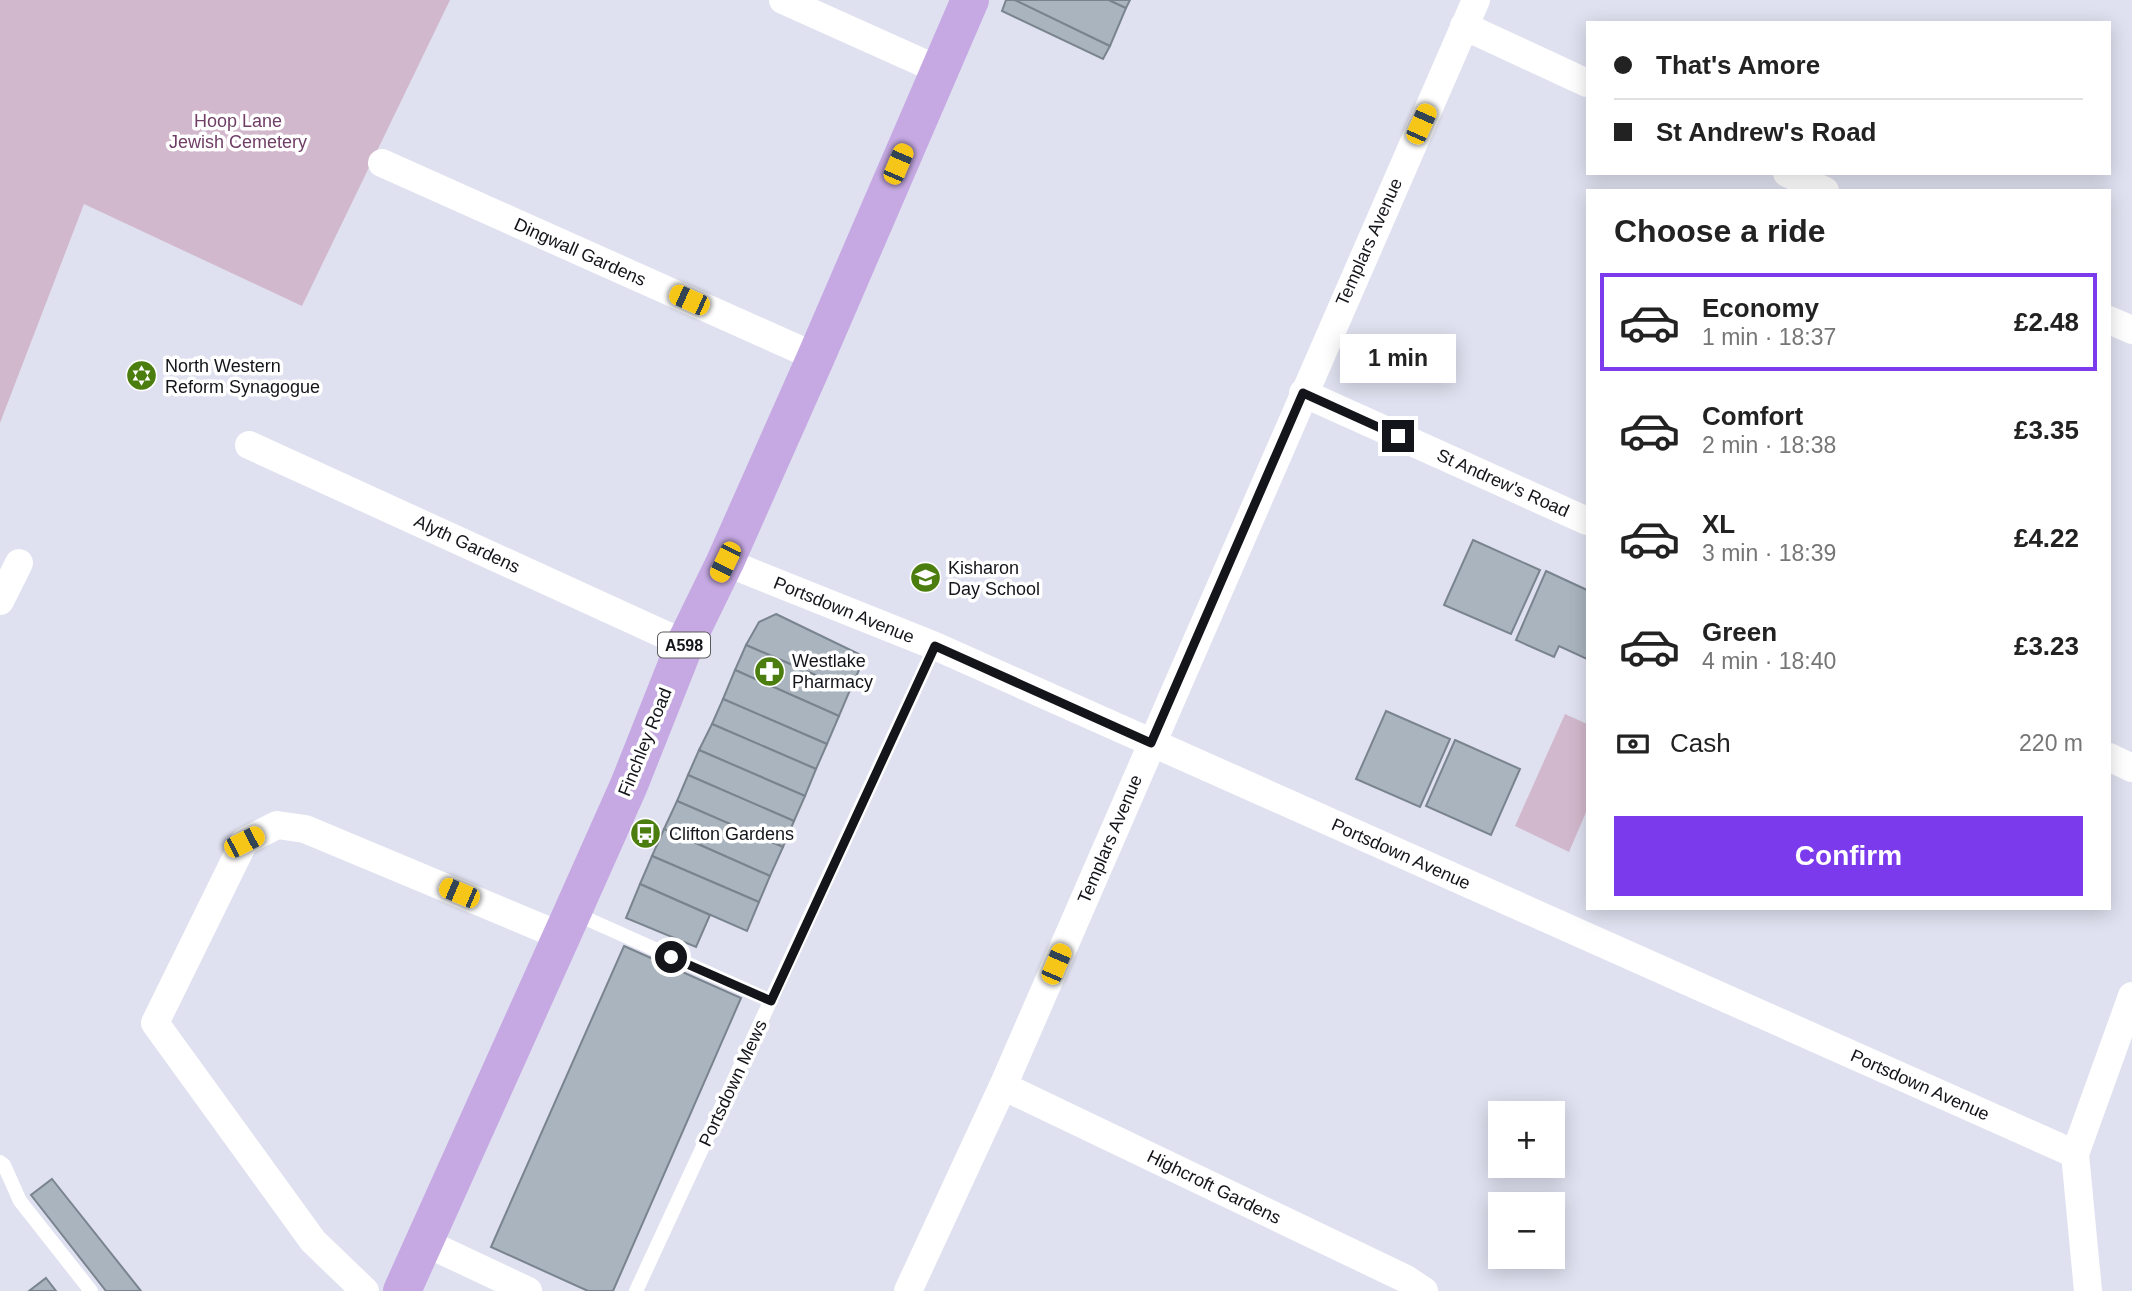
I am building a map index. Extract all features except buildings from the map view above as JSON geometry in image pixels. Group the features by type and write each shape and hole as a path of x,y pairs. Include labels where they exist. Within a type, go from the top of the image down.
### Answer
{"main road":[{"name":"Finchley Road","path":"402,1291 629,785 685,644 725,562 816,357 970,0"}],"street":[{"path":"783,0 939,70"},
{"name":"Templars Avenue","path":"908,1291 1003,1086 1476,0"},
{"path":"1464,26 1586,83"},
{"name":"Dingwall Gardens","path":"382,163 816,357"},
{"path":"1791,175 1821,189"},
{"path":"2111,321 2132,330"},
{"name":"St Andrew's Road","path":"1303,393 1586,521"},
{"name":"Alyth Gardens","path":"249,444 685,644"},
{"name":"Portsdown Avenue","path":"725,562 935,646 2075,1154"},
{"path":"0,601 19,563"},
{"path":"2111,758 2132,768"},
{"path":"365,1291 313,1241 155,1023 244,842 277,825 306,829 567,924"},
{"path":"2088,1291 2075,1154 2132,996"},
{"name":"Highcroft Gardens","path":"1003,1086 1406,1279 1424,1291"},
{"path":"424,1242 528,1291"}],"lane":[{"name":"Portsdown Mews","path":"636,1291 935,646"},
{"path":"567,924 771,1001"},
{"path":"0,1162 4,1165 20,1201 91,1291"}],"green space":[{"name":"Hoop Lane Jewish Cemetery","path":"0,0 450,0 302,306 84,204 0,423"},
{"path":"1565,714 1586,724 1586,812 1569,852 1515,826"}],"place":[{"name":"North Western Reform Synagogue","path":"142,376"},
{"name":"Kisharon Day School","path":"925,578"},
{"name":"Westlake Pharmacy","path":"769,671"},
{"name":"Clifton Gardens","path":"646,834"}],"route":[{"path":"671,957 771,1001 935,646 1151,743 1303,393 1398,436"}]}
